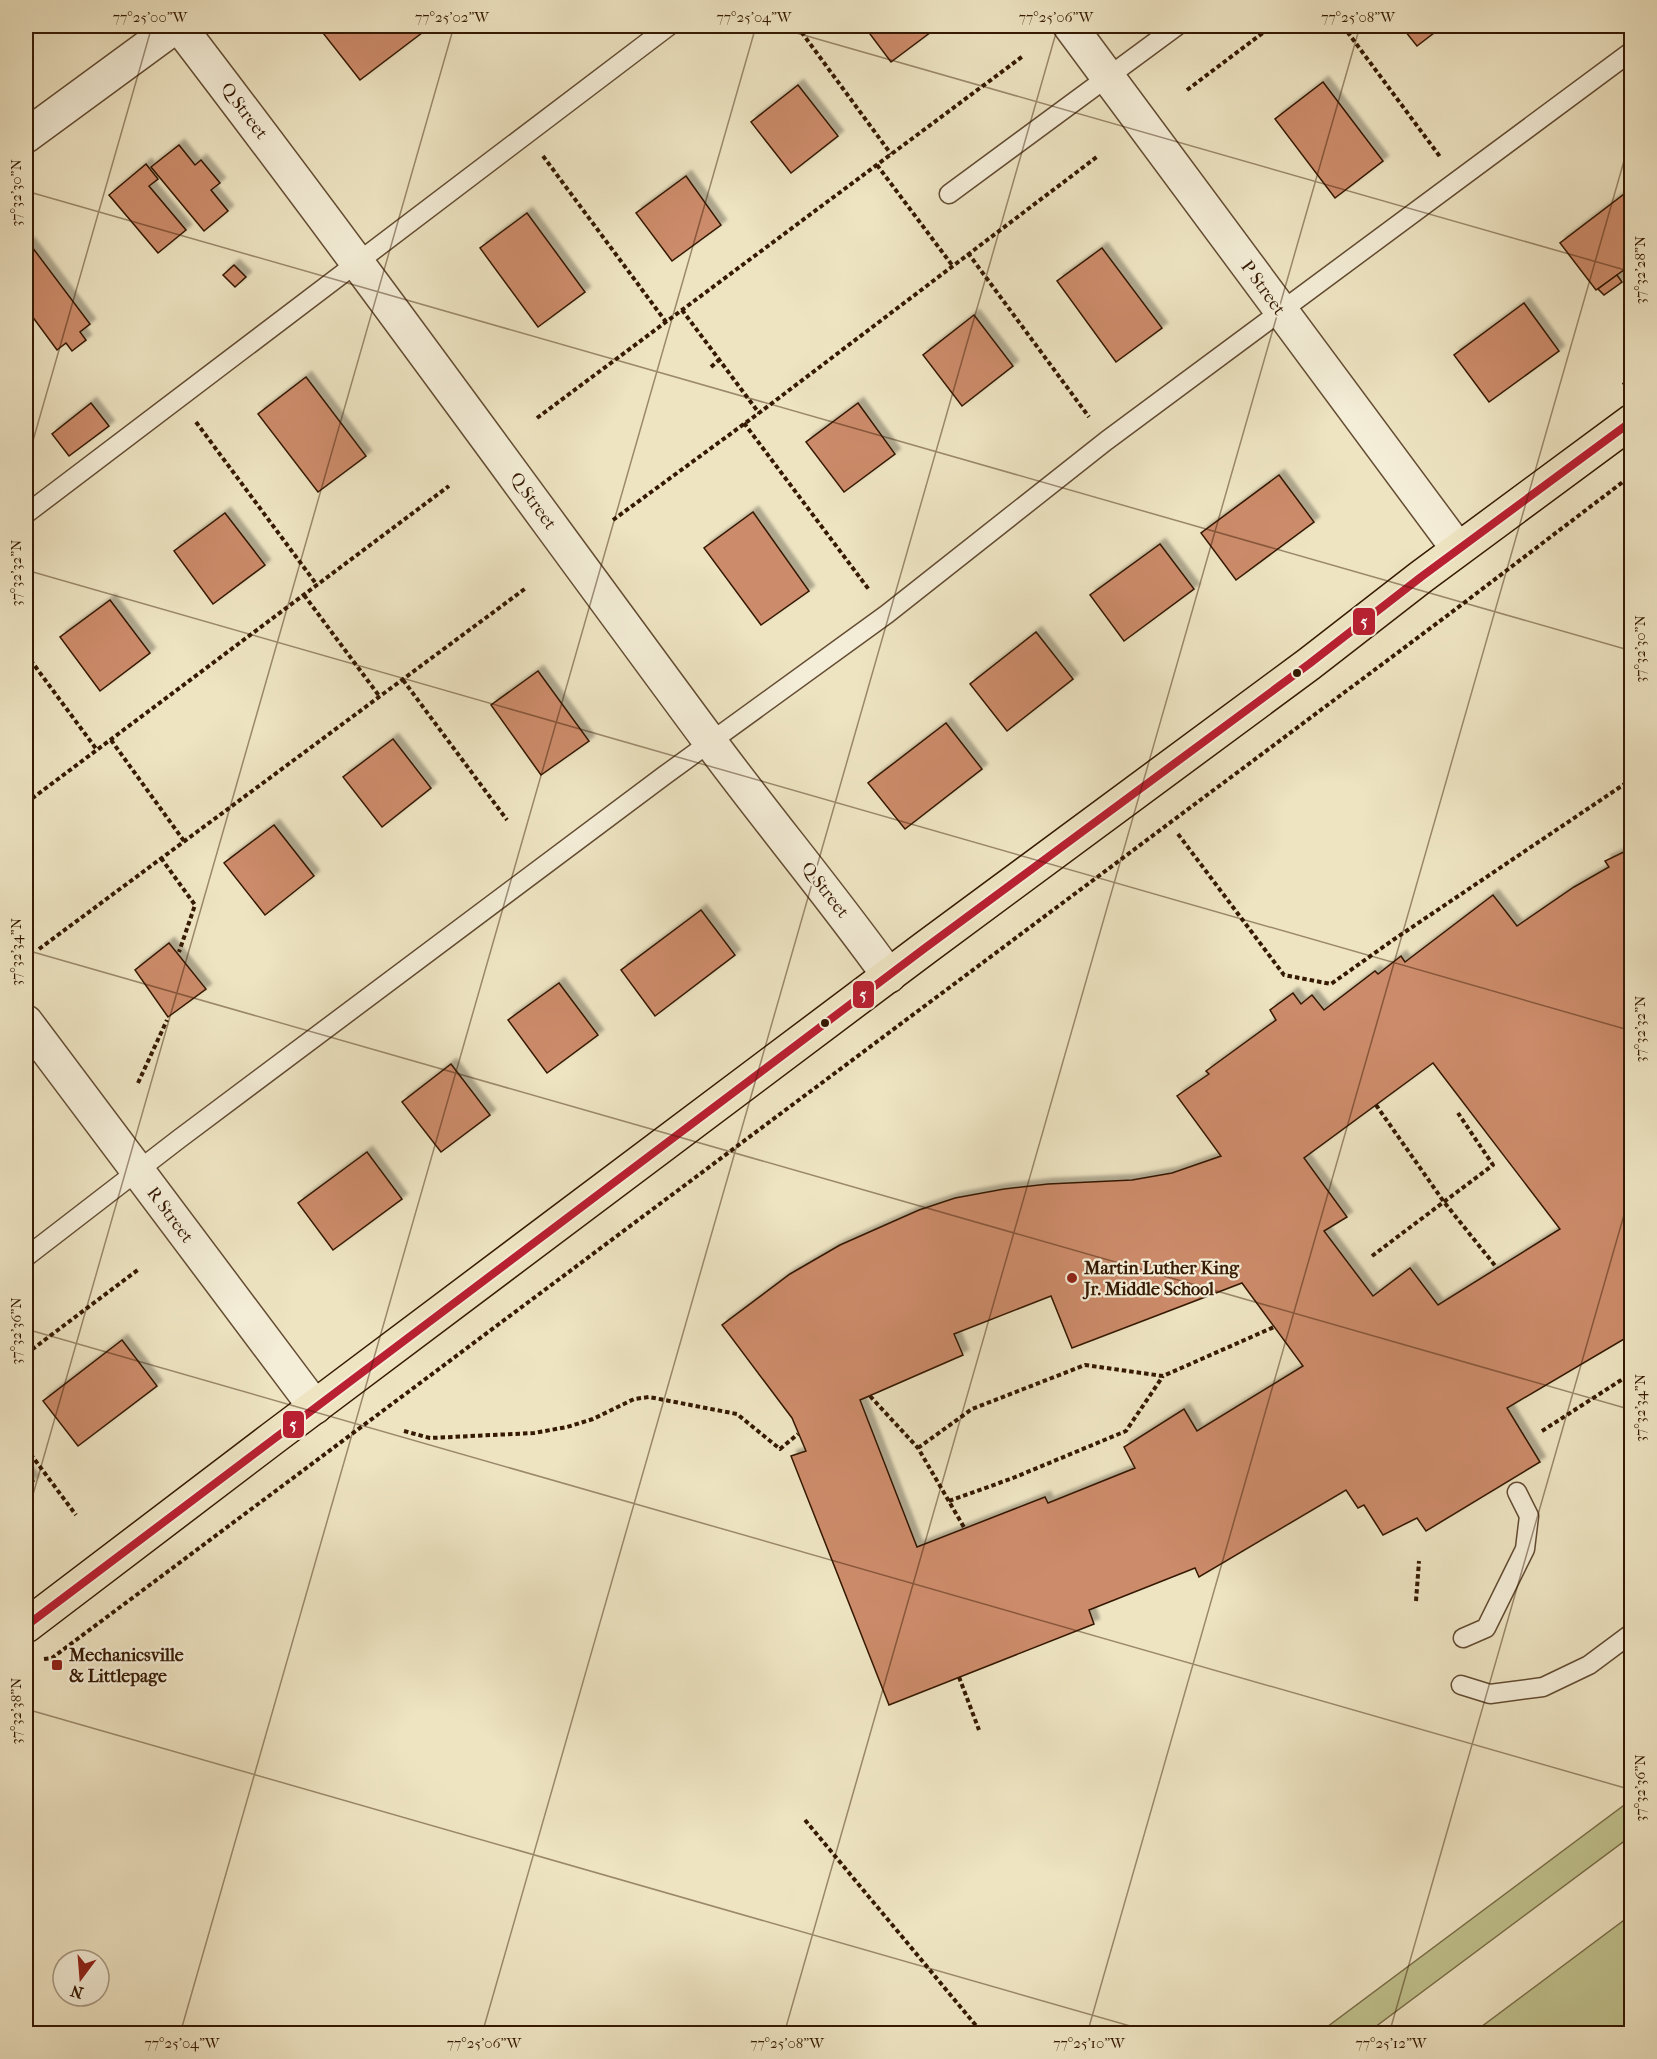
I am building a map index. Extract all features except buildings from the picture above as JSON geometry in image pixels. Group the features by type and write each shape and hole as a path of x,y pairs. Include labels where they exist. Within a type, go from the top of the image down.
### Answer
{"main road":[{"path":"26,1626 889,976 1310,664 1458,549 1632,421"}],"street":[{"path":"26,136 177,26"},
{"name":"Q Street","path":"177,26 357,261 710,743 859,933 889,976"},
{"name":"P Street","path":"1070,26 1458,549"},
{"name":"R Street","path":"26,1022 315,1407"}],"lane":[{"path":"26,514 669,26"},
{"path":"949,194 1177,26"},
{"path":"26,1257 137,1171 710,743 887,614 1106,441 1632,51"},
{"path":"1463,1638 1486,1628 1525,1549 1529,1516 1517,1492"},
{"path":"1461,1685 1490,1694 1543,1687 1589,1665 1632,1633"}],"path":[{"path":"797,26 891,154"},
{"path":"1187,90 1272,26"},
{"path":"1343,26 1457,180"},
{"path":"537,418 1023,56"},
{"path":"526,134 666,322"},
{"path":"613,520 759,413 1098,156"},
{"path":"877,165 952,265"},
{"path":"968,253 1106,441"},
{"path":"682,310 759,413"},
{"path":"711,367 719,360"},
{"path":"178,398 317,585"},
{"path":"744,423 887,614"},
{"path":"52,1658 1632,475"},
{"path":"26,803 449,486"},
{"path":"39,949 526,588"},
{"path":"304,595 380,697"},
{"path":"26,654 97,750"},
{"path":"403,680 507,819"},
{"path":"111,740 184,841"},
{"path":"1178,834 1284,975 1331,984 1626,783"},
{"path":"161,858 195,905 179,952"},
{"path":"138,1083 167,1020"},
{"path":"1376,1105 1444,1202 1497,1268"},
{"path":"1372,1256 1493,1165 1458,1113"},
{"path":"26,1354 139,1269"},
{"path":"918,1448 972,1409 1085,1365 1163,1376 1274,1327"},
{"path":"1542,1431 1629,1375 1632,1378"},
{"path":"949,1501 1014,1478 1126,1431 1163,1376"},
{"path":"870,1396 918,1448 965,1529"},
{"path":"404,1431 430,1438 534,1433 593,1419 634,1399 649,1397 737,1414 780,1449 798,1434"},
{"path":"26,1448 76,1515"},
{"path":"1416,1601 1419,1561"},
{"path":"959,1677 979,1730"},
{"path":"805,1820 983,2034"}],"green space":[{"path":"1631,1800 1631,1836 1367,2033 1319,2033"},
{"path":"1631,1915 1631,2033 1473,2033"}],"transit line":[{"name":"5","path":"26,1626 925,948 1632,421"}],"place":[{"name":"Martin Luther King Jr. Middle School","path":"1072,1278"},
{"name":"Mechanicsville & Littlepage","path":"57,1665"}]}
